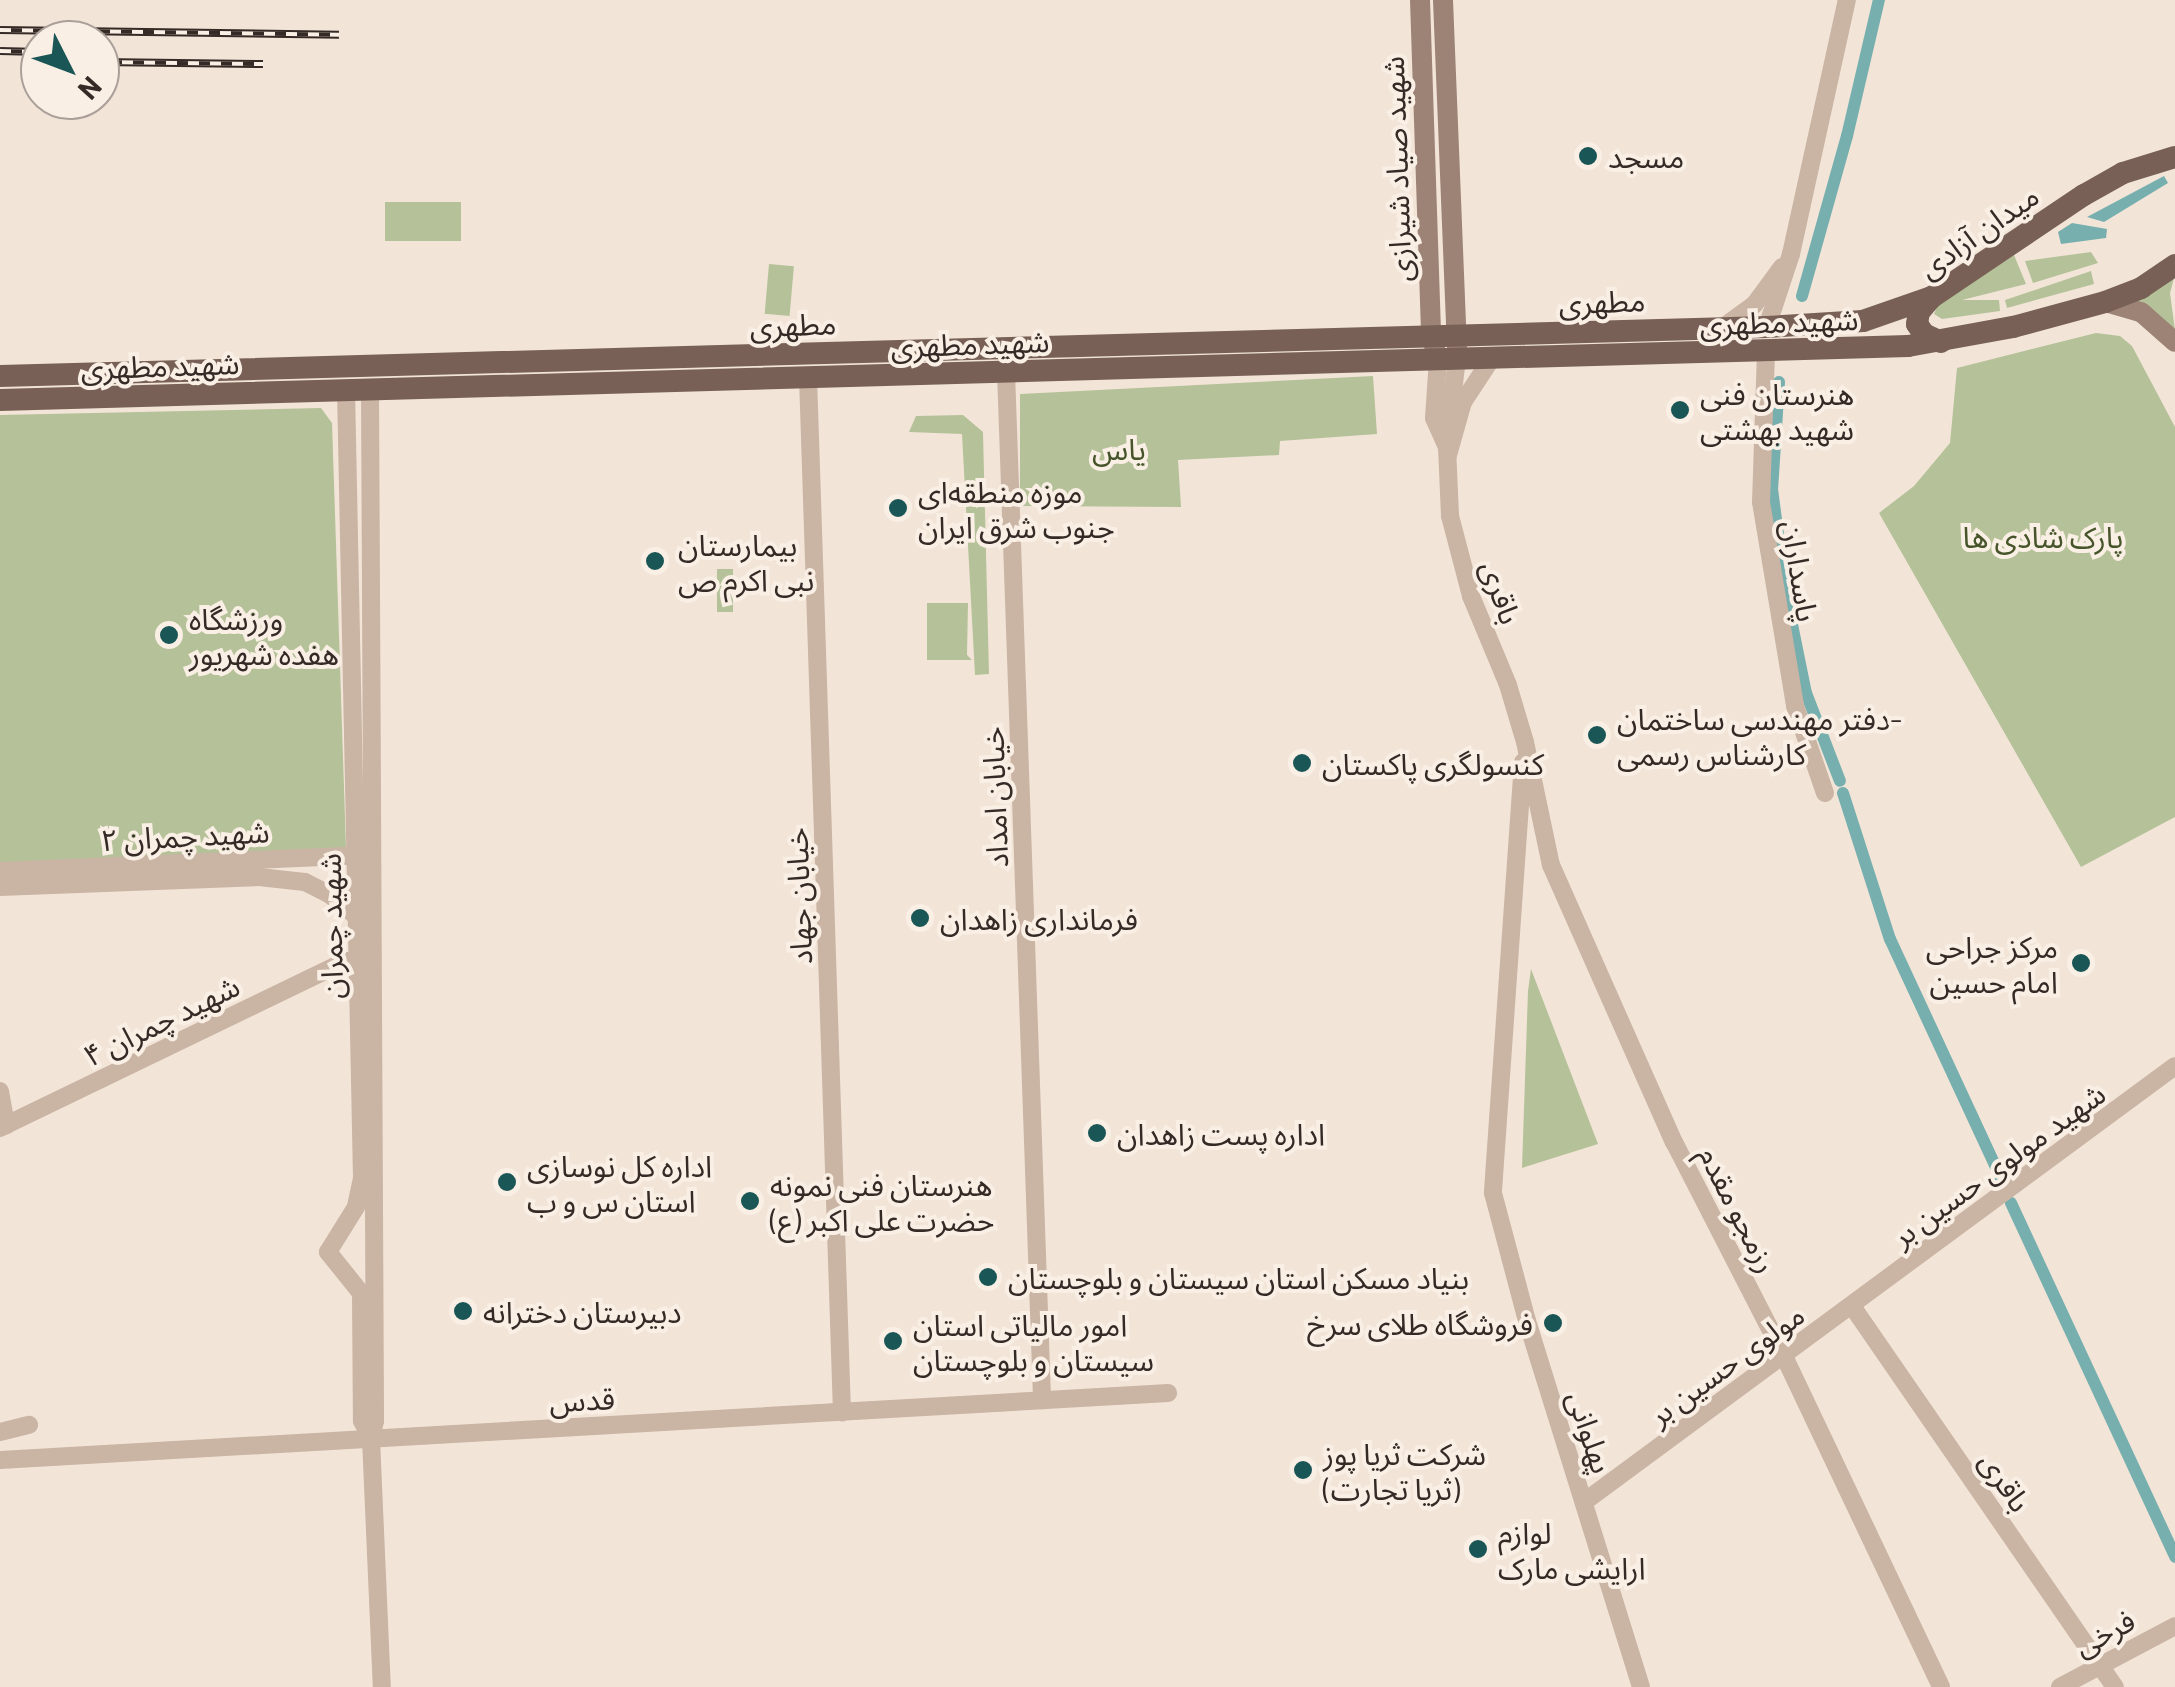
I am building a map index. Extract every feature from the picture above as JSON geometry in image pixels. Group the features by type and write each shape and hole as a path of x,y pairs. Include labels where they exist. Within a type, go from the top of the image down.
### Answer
{"main road":[{"name":"شهید صیاد شیرازی","path":"1420,0 1431,335 1447,359"},
{"name":"شهید صیاد شیرازی","path":"1443,0 1457,333 1447,359"},
{"path":"2123,174 2175,140"},
{"name":"میدان آزادی","path":"1941,342 1917,324 1919,312 1932,297 2123,174 2175,157"},
{"path":"1941,342 2105,302 2140,288 2175,265"},
{"name":"شهید مطهری","path":"1767,327 1863,322 1932,297"},
{"path":"2105,302 2141,312 2175,342"},
{"name":"مطهری","path":"0,376 1011,364 1457,333 1767,327"},
{"path":"1766,352 1767,327"},
{"name":"شهید مطهری","path":"0,400 808,378 1011,364 1766,352 1941,342"}],"street":[{"path":"1767,327 1791,254 1847,0"},
{"path":"1722,328 1754,304 1791,254"},
{"name":"پاسداران","path":"1766,352 1761,502 1795,706 1826,793"},
{"path":"1448,451 1463,402 1492,358"},
{"path":"1447,359 1434,418 1448,451"},
{"name":"خیابان امداد","path":"1011,364 1042,1400"},
{"name":"خیابان جهاد","path":"808,378 842,1412"},
{"name":"شهید چمران","path":"358,389 375,1421 370,1439 382,1687"},
{"name":"باقری","path":"1448,451 1450,516 1471,596 1508,685 1525,742"},
{"name":"پهلوانی","path":"1525,742 1493,1193 1526,1321 1641,1687"},
{"name":"رزمجو مقدم","path":"1525,742 1551,865 1674,1142 1784,1356 1941,1687"},
{"name":"شهید چمران","path":"364,855 357,917 362,1178 356,1207 328,1252 361,1293 362,1422 370,1439"},
{"name":"شهید چمران ۲","path":"0,871 364,855"},
{"path":"0,888 258,876 305,882 329,894 357,917"},
{"name":"شهید چمران ۴","path":"3,1127 346,960"},
{"name":"شهید مولوی حسین بر","path":"1852,1306 2175,1066"},
{"path":"0,1091 3,1127"},
{"name":"باقری","path":"1852,1306 2115,1687"},
{"name":"مولوی حسین بر","path":"1584,1502 1852,1306"},
{"name":"قدس","path":"0,1460 1168,1393"},
{"path":"0,1432 29,1425"},
{"name":"فرخی","path":"2060,1687 2175,1626"}],"green space":[{"path":"385,202 461,202 461,241 385,241"},
{"path":"2091,252 2098,263 2033,283 2025,261"},
{"path":"2014,255 2026,284 1962,300 1999,300 2000,311 1942,319 1934,314 1938,305"},
{"path":"769,264 794,266 790,316 765,314"},
{"path":"2091,271 2094,284 2007,308 2005,300"},
{"path":"2174,278 2170,293 2175,330 2151,309 2129,303"},
{"name":"پارک شادی ها","path":"2096,333 2120,336 2132,346 2175,427 2175,817 2081,867 1879,513 1914,486 1950,443 1957,368"},
{"name":"یاس","path":"1373,376 1377,434 1280,441 1279,455 1178,460 1181,507 1020,506 1020,394"},
{"name":"ورزشگاه هفده شهریور","path":"321,408 332,423 346,848 0,863 0,415"},
{"path":"963,415 983,432 989,674 975,675 962,434 909,432 916,416"},
{"path":"717,569 733,569 733,612 717,612"},
{"path":"927,603 968,603 967,655 972,660 927,660"},
{"path":"1531,969 1598,1144 1522,1168 1528,991"}],"water":[{"path":"2164,176 2168,183 2104,222 2087,217"},
{"path":"2072,223 2107,229 2106,238 2061,244 2058,232"}],"waterway":[{"path":"1802,296 1847,136 1879,0"},
{"path":"1779,382 1772,489 1786,595 1806,693 1840,781"},
{"path":"1843,793 1890,939 2001,1178"},
{"path":"2011,1203 2175,1557"}],"railway":[{"path":"0,30 339,35"},
{"path":"0,51 20,52"},
{"path":"120,62 263,64"}],"place":[{"name":"مسجد","path":"1588,156"},
{"name":"هنرستان فنی شهید بهشتی","path":"1680,410"},
{"name":"موزه منطقه‌ای جنوب شرق ایران","path":"898,508"},
{"name":"بیمارستان نبی اکرم ص","path":"655,561"},
{"name":"ورزشگاه هفده شهریور","path":"169,635"},
{"name":"دفتر مهندسی ساختمان- کارشناس رسمی","path":"1597,735"},
{"name":"کنسولگری پاکستان","path":"1302,763"},
{"name":"فرمانداری زاهدان","path":"920,918"},
{"name":"مرکز جراحی امام حسین","path":"2081,963"},
{"name":"اداره پست زاهدان","path":"1097,1133"},
{"name":"اداره کل نوسازی استان س و ب","path":"507,1182"},
{"name":"هنرستان فنی نمونه حضرت علی اکبر (ع)","path":"750,1201"},
{"name":"بنیاد مسکن استان سیستان و بلوچستان","path":"988,1277"},
{"name":"دبیرستان دخترانه","path":"463,1311"},
{"name":"فروشگاه طلای سرخ","path":"1553,1323"},
{"name":"امور مالیاتی استان سیستان و بلوچستان","path":"893,1341"},
{"name":"شرکت ثریا پوز (ثریا تجارت)","path":"1303,1470"},
{"name":"لوازم ارایشی مارک","path":"1478,1549"}]}
